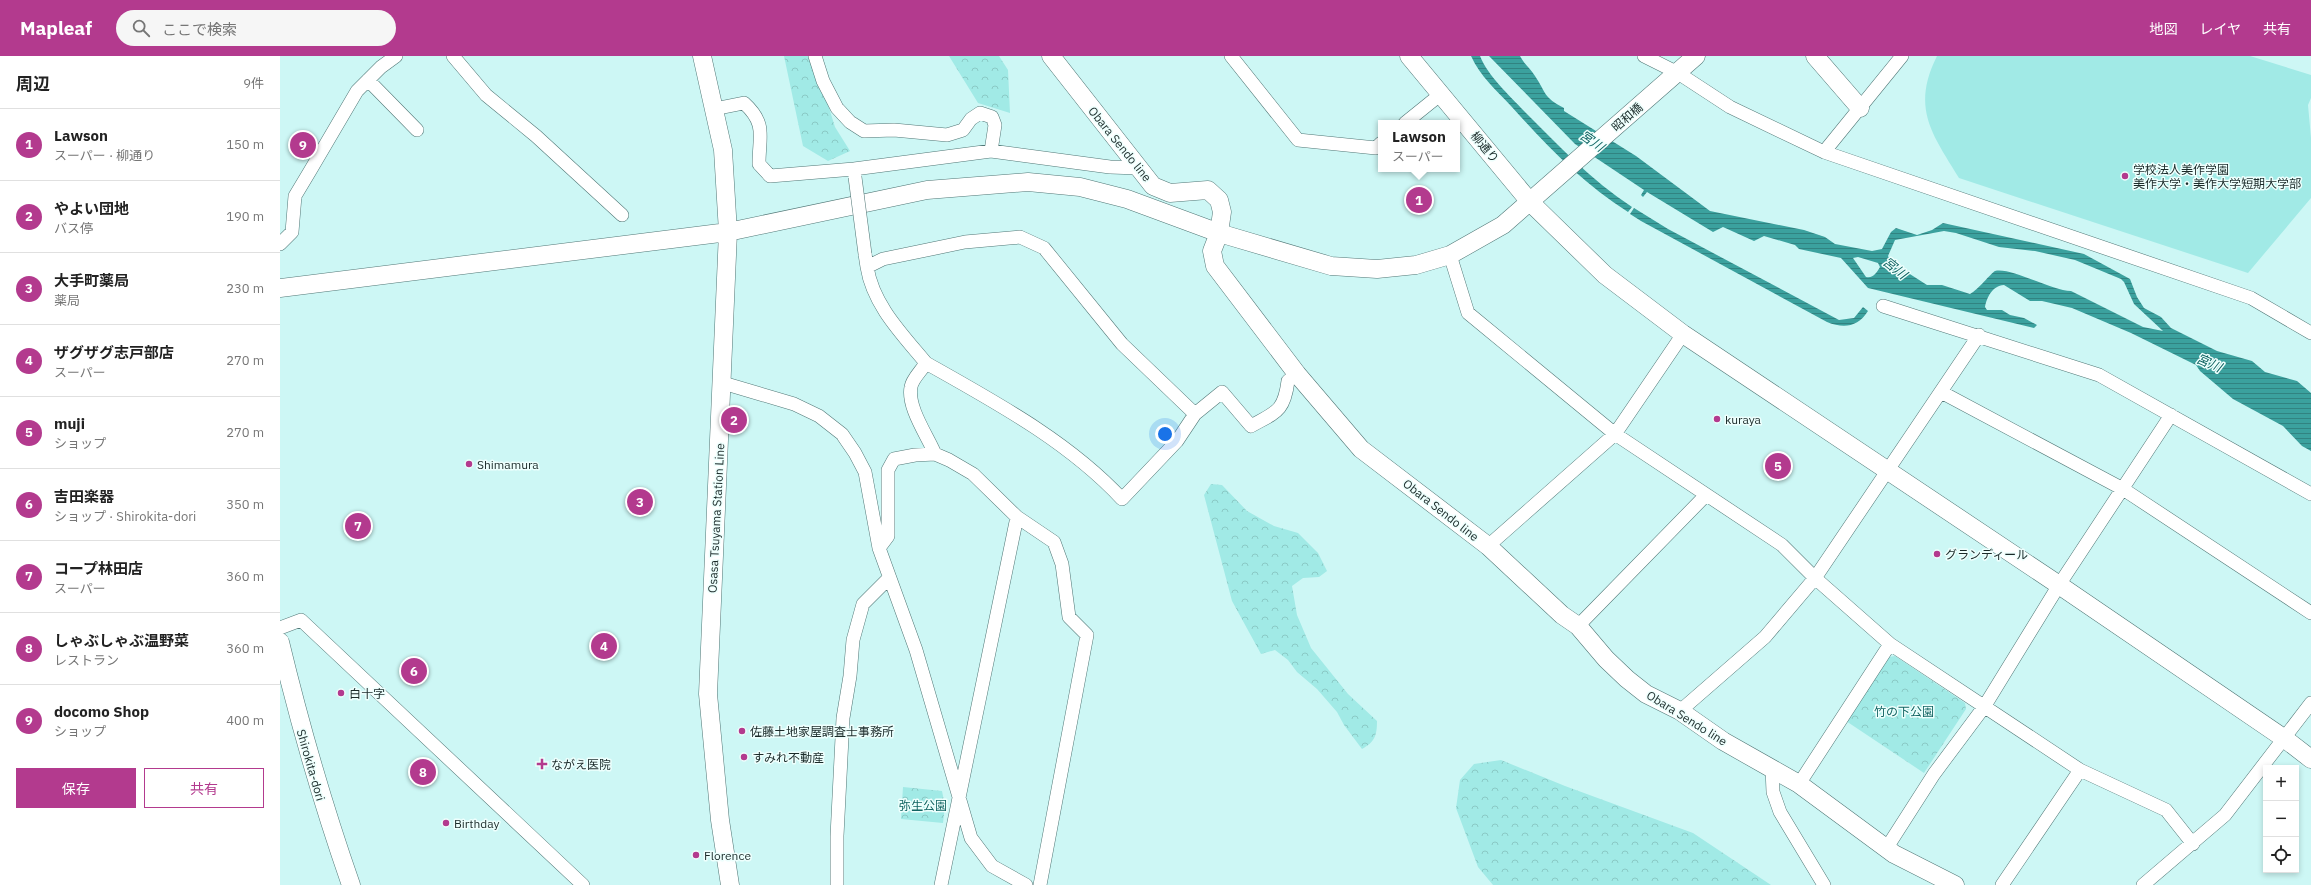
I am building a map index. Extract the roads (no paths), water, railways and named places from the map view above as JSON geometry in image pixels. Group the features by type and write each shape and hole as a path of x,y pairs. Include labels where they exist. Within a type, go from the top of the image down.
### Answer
{"street":[{"path":"280,244 292,232 295,196 356,91 396,56"},
{"path":"453,56 486,95 536,136 622,215"},
{"name":"Osasa Tsuyama Station Line","path":"702,56 722,150 728,232 723,383 708,694 720,820 730,885"},
{"path":"815,56 823,81 837,108 850,122 864,131 894,130 947,135 963,130 971,119 980,113 992,117 996,126 991,151"},
{"name":"Obara Sendo line","path":"1051,56 1153,186 1170,193 1208,190 1219,200 1222,212 1219,233 1212,251 1215,266 1297,374 1361,449 1488,546 1562,615 1578,626 1606,660 1646,694 1680,711 1723,741 1799,784 1886,848 1955,885"},
{"path":"1231,56 1298,140 1376,148 1378,146"},
{"name":"柳通り","path":"1409,56 1530,202 1605,275 1683,334 2059,585 2285,739 2311,759"},
{"path":"1644,56 1674,76 1730,107 1824,152 2251,298 2311,333"},
{"name":"昭和橋","path":"280,288 728,232 927,190 1028,182 1080,187 1127,199 1219,233 1331,266 1384,268 1416,265 1450,255 1503,225 1696,56"},
{"path":"1815,56 1860,108"},
{"path":"1824,152 1902,56"},
{"path":"368,80 417,130"},
{"path":"1410,120 1441,94"},
{"path":"714,109 744,103 755,114 759,124 761,144 759,164 770,176 855,173 991,151 1110,167 1138,168"},
{"path":"855,173 866,261 873,293 895,326 926,363 1038,430 1103,479 1122,499 1177,441 1195,414 1222,392 1251,426 1280,410 1286,396 1288,382 1297,374"},
{"path":"866,261 943,247 1020,237 1044,248 1122,344 1195,414"},
{"path":"1450,255 1468,313 1615,434 1782,545 1815,578 1890,644 2080,770 2166,810 2193,844"},
{"path":"1883,306 1979,335 2099,375 2311,494"},
{"path":"1488,546 1615,434 1683,334"},
{"path":"1680,711 1765,637 1815,578 1979,335"},
{"path":"926,363 911,386 911,407 935,454"},
{"path":"723,383 794,404 819,416 842,434 865,472 879,548 888,578 916,650 971,838 992,866 1026,885"},
{"path":"1941,392 2122,489 2311,613"},
{"path":"1886,848 1934,774 1984,707 2059,585 2171,415"},
{"path":"879,548 888,536 888,470 894,459 915,455 935,454 973,474 1017,517 1054,542 1062,564 1069,617 1086,635 1040,885"},
{"path":"1578,626 1706,495"},
{"path":"941,885 1017,517"},
{"path":"837,885 837,836 843,718 850,676 853,640 864,604 888,578"},
{"path":"280,628 301,620 583,885"},
{"name":"Shirokita-dori","path":"280,642 300,726 325,811 351,885"},
{"path":"1799,784 1890,644"},
{"path":"2143,885 2193,844 2225,815 2311,704"},
{"path":"1772,768 1773,792 1780,812 1824,885"},
{"path":"2002,885 2080,770"}],"water":[{"path":"1471,56 1480,56 1488,71 1499,85 1575,162 1617,197 1632,207 1628,212 1611,201 1566,163 1489,82 1479,70"},
{"name":"宮川","path":"1489,56 1520,56 1523,62 1533,73 1546,95 1552,101 1564,108 1564,111 1636,156 1710,211 1804,230 1825,237 1835,244 1872,251 1882,249 1891,232 1896,228 1917,235 1932,230 1943,223 2084,254 2130,279 2137,297 2144,308 2161,317 2171,328 2217,351 2252,361 2265,372 2297,381 2311,393 2311,451 2302,446 2283,426 2233,399 2200,371 2196,365 2131,333 2072,308 2042,301 2030,301 2004,285 1996,287 1993,290 1986,303 1985,307 1987,310 2002,310 2010,315 2024,318 2037,325 2034,328 1868,288 1841,258 1799,249 1795,245 1764,236 1754,241 1723,227 1713,232 1647,192 1643,197 1641,195 1644,190 1575,144","holes":["1944,231 1956,233 1999,247 2035,251 2075,260 2121,279 2124,282 2134,304 2163,331 2143,327 2071,291 2053,287 2011,272 1995,271 1970,294 1942,285 1927,285 1891,262 1888,256 1895,240","1858,257 1878,263 1880,267 1873,276 1866,277 1853,258"]},
{"path":"1634,208 1668,229 1839,320 1854,318 1863,307 1868,311 1860,320 1850,325 1845,326 1827,322 1641,221 1630,214"}],"place":[{"name":"docomo Shop","path":"303,145"},
{"name":"学校法人美作学園 美作大学・美作大学短期大学部","path":"2125,176"},
{"name":"Lawson","path":"1419,200"},
{"name":"kuraya","path":"1717,419"},
{"name":"やよい団地","path":"734,420"},
{"name":"Shimamura","path":"469,464"},
{"name":"muji","path":"1778,466"},
{"name":"大手町薬局","path":"640,502"},
{"name":"コープ林田店","path":"358,526"},
{"name":"グランディール","path":"1937,554"},
{"name":"ザグザグ志戸部店","path":"604,646"},
{"name":"吉田楽器","path":"414,671"},
{"name":"白十字","path":"341,693"},
{"name":"佐藤土地家屋調査士事務所","path":"742,731"},
{"name":"すみれ不動産","path":"744,757"},
{"name":"ながえ医院","path":"542,764"},
{"name":"しゃぶしゃぶ温野菜","path":"423,772"},
{"name":"Birthday","path":"446,823"},
{"name":"Florence","path":"696,855"}],"park label":[{"name":"竹の下公園","path":"1904,711"},
{"name":"弥生公園","path":"923,805"}]}
